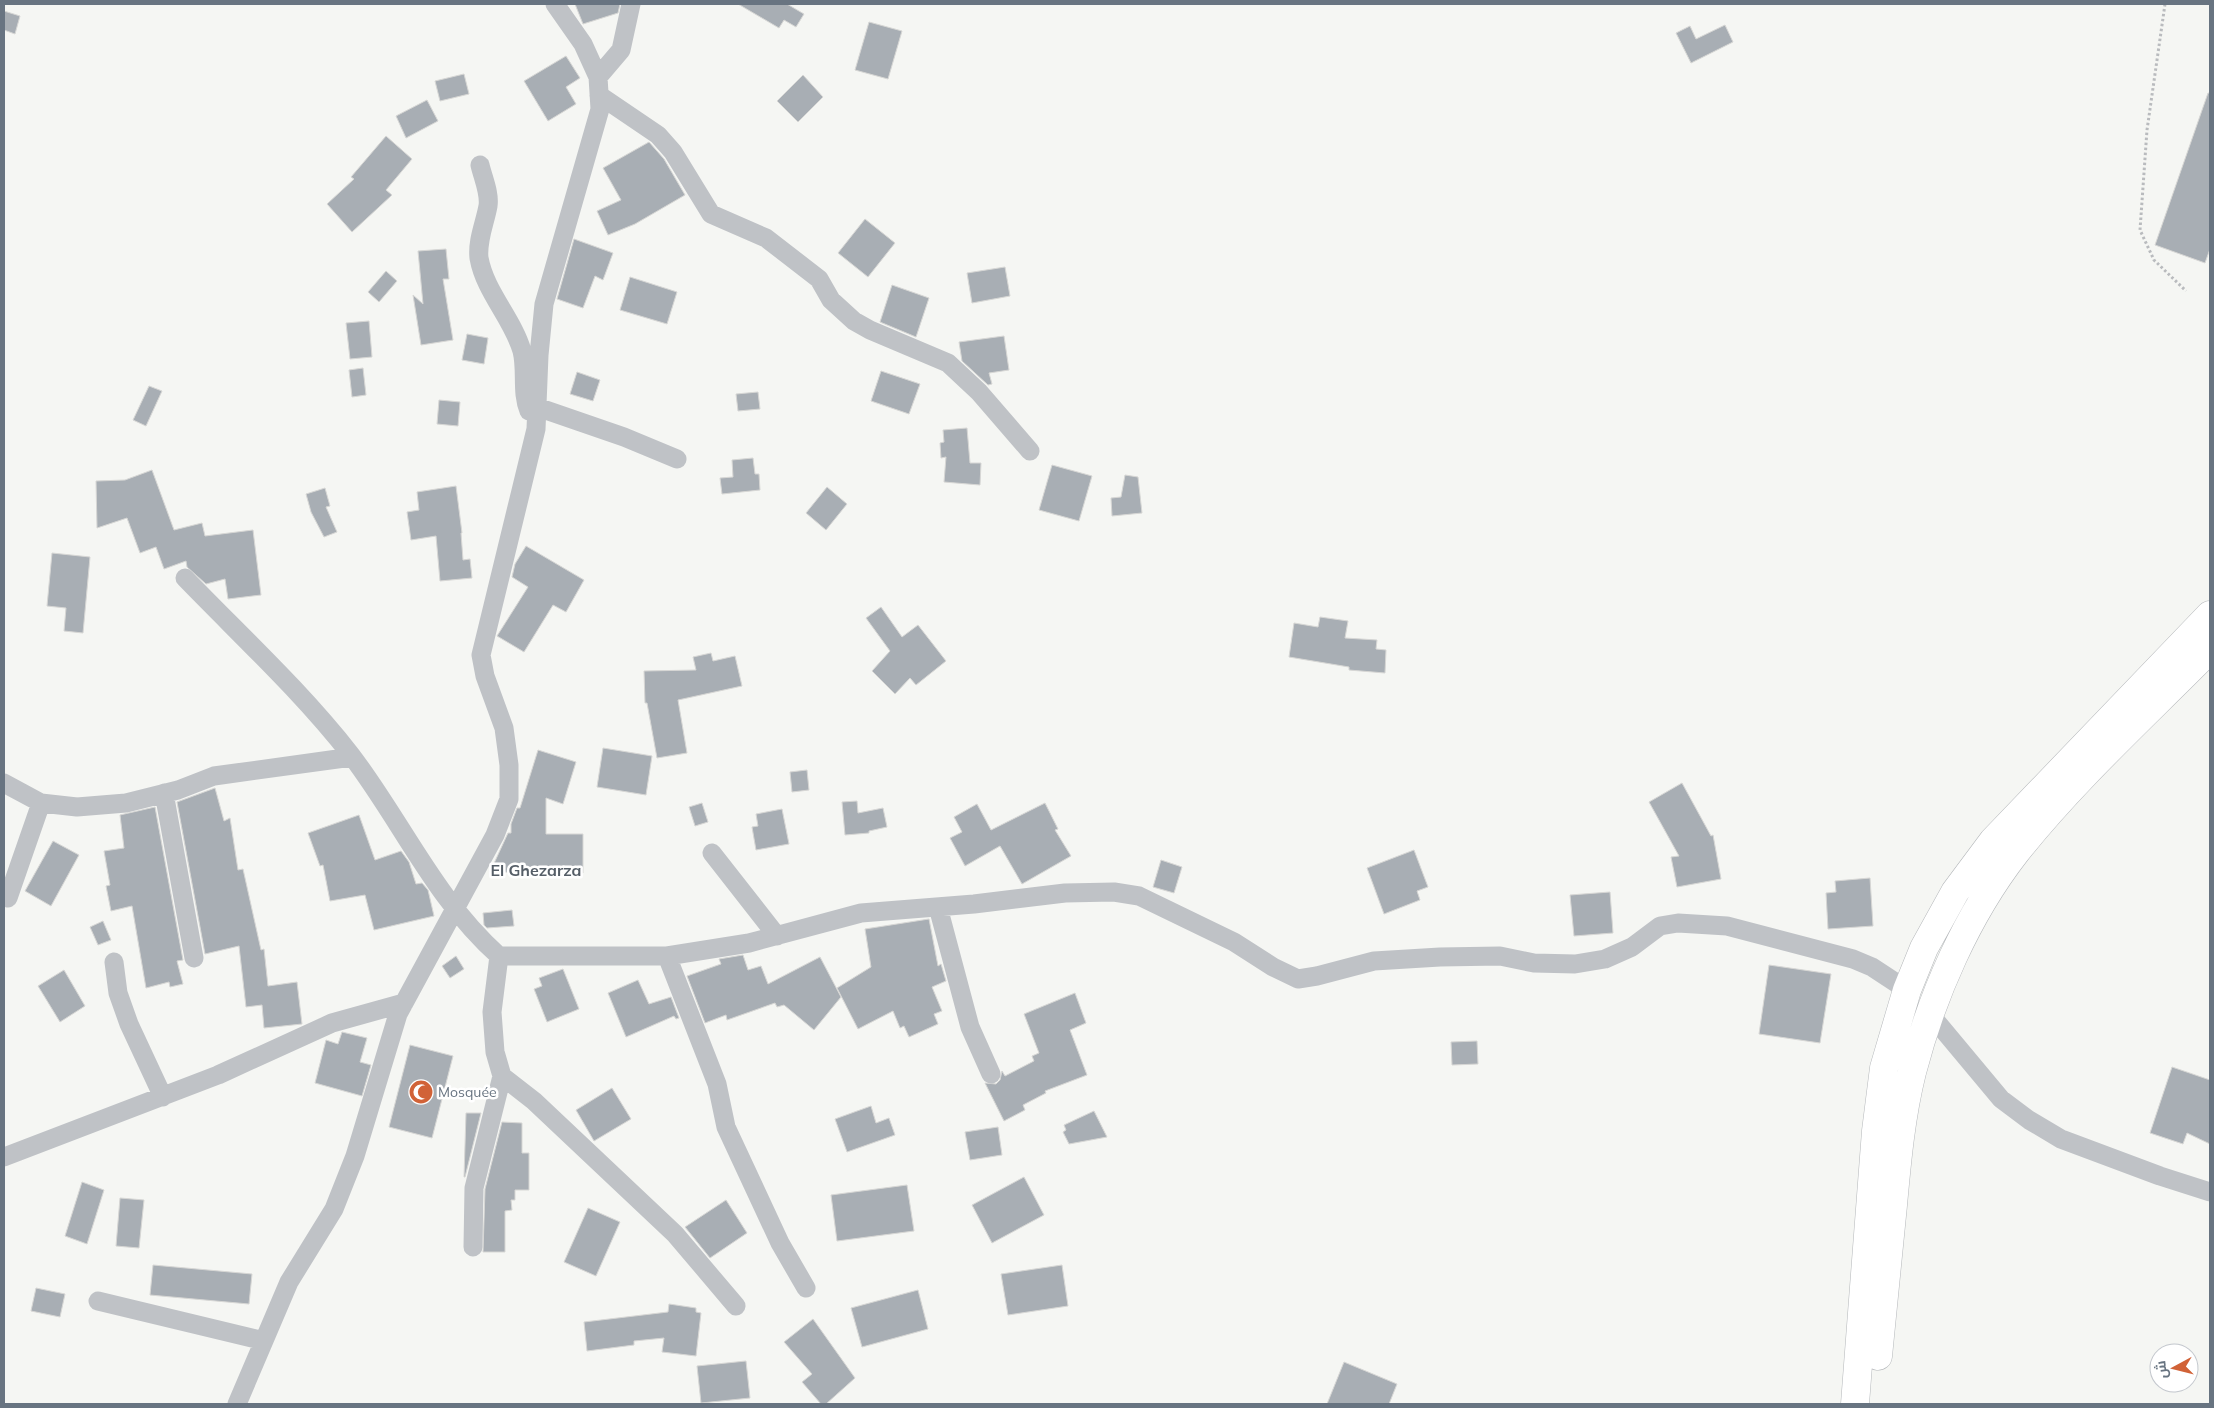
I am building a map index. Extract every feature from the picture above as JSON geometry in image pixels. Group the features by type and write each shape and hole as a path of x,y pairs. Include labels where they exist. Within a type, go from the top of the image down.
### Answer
{"highway":[{"path":"1856,1404 1876,1131 1884,1068 1907,990 1924,948 1955,892 1993,841 2210,615"},
{"path":"1872,1404 1900,1132 1912,1072 1930,1014 1953,958 1981,905 2015,854 2054,808 2210,649"}],"street":[{"path":"237,1404 289,1282 334,1209 355,1156 398,1014 455,912 495,835 509,799 509,765 504,728 485,676 481,655 536,429 538,355 544,304 600,109 599,86 583,44 555,4"},
{"path":"599,86 622,50 631,4"},
{"path":"599,86 658,135 672,152 711,214 766,238 819,280 830,300 854,321 870,330 948,363 979,392 1030,450"},
{"path":"480,165 488,204 479,241 479,258 492,288 515,331 522,354 526,403 536,429"},
{"path":"537,407 624,437 677,459"},
{"path":"185,578 310,704 352,757 455,912 499,956 667,956 749,943 861,913 938,907 1065,893 1114,892 1139,896 1234,942 1273,967 1298,978 1317,976 1374,960 1440,956 1500,956 1534,963 1575,964 1605,959 1632,947 1660,926 1678,923 1727,926 1852,959 1872,967 1907,990"},
{"path":"4,783 41,803 76,807 126,803 164,793 214,776 352,757"},
{"path":"164,793 194,958"},
{"path":"8,898 41,803"},
{"path":"712,853 777,936"},
{"path":"938,907 953,971 970,1026 990,1074"},
{"path":"473,1247 474,1188 502,1076 495,1052 492,1012 499,956"},
{"path":"667,956 700,1045 717,1084 726,1126 780,1244 806,1288"},
{"path":"114,962 118,993 129,1024 163,1097"},
{"path":"4,1156 218,1075 332,1023 404,1003"},
{"path":"1930,1014 2001,1099 2029,1120 2061,1139 2160,1176 2210,1192"},
{"path":"502,1076 534,1101 675,1234 736,1306"},
{"path":"98,1301 264,1341"}],"path":[{"path":"2165,4 2147,130 2140,230 2154,260 2186,291"}],"building":[{"path":"575,4 620,4 618,13 583,24"},
{"path":"738,4 787,4 804,14 796,27 784,20 779,28"},
{"path":"4,11 20,16 15,34 4,30"},
{"path":"869,22 902,31 888,79 855,70"},
{"path":"1725,25 1733,42 1691,63 1676,33 1690,26 1696,39"},
{"path":"566,56 580,78 566,87 576,104 548,121 524,81"},
{"path":"464,74 469,94 440,101 435,81"},
{"path":"803,75 823,97 798,122 777,101"},
{"path":"2208,93 2210,93 2210,249 2205,263 2155,245"},
{"path":"427,100 438,121 406,138 396,116"},
{"path":"386,136 412,159 386,190 392,195 352,232 327,204 354,179 351,177"},
{"path":"649,142 664,159 685,195 635,224 608,235 597,211 621,200 603,168"},
{"path":"865,219 895,243 868,277 838,253"},
{"path":"574,239 613,253 603,280 595,276 583,308 557,299"},
{"path":"446,249 449,279 443,279 453,340 421,345 413,295 423,304 418,251"},
{"path":"1005,267 1010,296 972,303 967,273"},
{"path":"386,271 397,281 379,302 368,292"},
{"path":"630,277 677,292 667,324 620,310"},
{"path":"892,285 929,298 916,337 880,322"},
{"path":"369,321 372,357 350,359 346,323"},
{"path":"467,334 488,338 484,364 462,360"},
{"path":"1004,336 1009,370 989,373 992,384 988,385 962,361 959,342"},
{"path":"363,368 366,395 352,397 349,370"},
{"path":"881,371 920,384 909,414 871,401"},
{"path":"577,372 600,380 593,401 570,394"},
{"path":"149,386 162,391 146,426 133,420"},
{"path":"758,392 760,409 738,411 736,394"},
{"path":"439,400 460,402 458,426 437,424"},
{"path":"967,428 970,463 981,463 980,485 944,482 946,457 941,458 940,443 944,442 943,430"},
{"path":"753,458 755,474 759,474 760,490 722,494 720,478 733,477 732,460"},
{"path":"1052,465 1092,476 1079,521 1039,510"},
{"path":"152,470 174,530 202,523 205,536 253,530 261,595 228,599 225,579 206,584 187,567 186,561 164,569 156,547 140,553 127,518 97,528 96,481 125,480"},
{"path":"1125,475 1138,477 1142,513 1112,516 1111,498 1121,497"},
{"path":"456,486 462,533 463,560 470,559 472,578 440,581 436,536 411,540 407,512 419,510 417,492"},
{"path":"827,487 847,504 826,530 806,513"},
{"path":"325,488 330,506 326,507 337,532 324,537 311,512 306,494"},
{"path":"526,546 584,580 566,612 553,605 524,652 497,636 528,587 512,577 515,564"},
{"path":"52,553 90,557 83,633 64,631 66,608 47,606"},
{"path":"881,607 902,637 918,625 946,661 916,685 910,678 895,694 872,671 890,651 866,618"},
{"path":"1320,617 1348,621 1345,638 1377,640 1376,649 1386,650 1385,673 1349,670 1349,667 1289,657 1294,623 1318,627"},
{"path":"711,653 713,661 735,656 742,686 678,700 687,753 657,758 647,703 645,703 644,671 696,670 693,657"},
{"path":"603,748 652,756 646,795 597,787"},
{"path":"538,750 576,762 563,804 546,798 546,834 583,834 583,873 490,872 508,833 511,833 511,824 517,808 520,808"},
{"path":"807,770 809,790 792,792 790,772"},
{"path":"1682,783 1711,836 1713,835 1721,879 1677,887 1671,857 1679,856 1649,802"},
{"path":"215,788 224,821 230,818 238,870 243,869 261,950 264,949 268,986 297,982 302,1024 264,1028 262,1005 246,1007 239,946 205,954 177,802"},
{"path":"857,801 858,813 883,808 887,827 869,831 869,833 845,835 842,802"},
{"path":"702,803 708,822 695,826 689,807"},
{"path":"1045,803 1058,829 1055,830 1071,856 1022,884 1000,846 965,866 950,838 962,832 954,817 977,804 991,830"},
{"path":"155,807 183,960 177,961 183,984 170,987 169,982 146,988 132,906 111,911 106,886 110,885 104,851 124,848 120,815"},
{"path":"782,809 789,844 756,850 752,827 758,826 756,814"},
{"path":"359,815 375,860 401,851 409,862 416,884 422,883 428,890 434,916 374,930 365,895 330,901 323,865 320,866 308,833"},
{"path":"53,841 79,855 51,906 25,891"},
{"path":"1414,850 1428,887 1417,891 1420,900 1384,914 1367,868"},
{"path":"1161,860 1182,867 1174,893 1153,887"},
{"path":"1870,878 1873,926 1828,929 1826,893 1836,892 1835,881"},
{"path":"1610,892 1613,933 1574,936 1570,895"},
{"path":"512,910 514,926 487,928 484,925 483,913"},
{"path":"929,919 938,966 941,964 946,981 932,987 942,1011 934,1014 938,1024 909,1037 904,1026 900,1028 893,1011 858,1029 837,988 871,967 865,929"},
{"path":"103,921 111,940 98,945 90,927"},
{"path":"743,955 748,970 761,966 768,984 820,957 841,997 814,1030 784,1005 777,1007 775,1003 727,1020 726,1015 705,1023 687,976 721,964 719,959"},
{"path":"456,956 464,969 450,978 442,966"},
{"path":"1769,965 1831,974 1820,1043 1759,1034"},
{"path":"563,969 579,1009 547,1022 534,989 542,986 539,978"},
{"path":"64,970 85,1006 60,1022 38,986"},
{"path":"638,980 649,1004 671,997 679,1018 676,1019 674,1016 626,1037 608,993"},
{"path":"1075,993 1086,1023 1070,1030 1087,1075 1045,1091 1046,1093 1023,1105 1025,1110 1004,1121 985,1083 996,1084 1000,1080 1002,1071 1005,1076 1034,1061 1032,1056 1039,1053 1024,1014"},
{"path":"342,1032 367,1038 360,1062 371,1065 362,1096 315,1083 326,1040 338,1044"},
{"path":"1477,1041 1478,1064 1452,1065 1451,1042"},
{"name":"Mosquée","path":"410,1045 453,1056 432,1138 389,1127"},
{"path":"2172,1067 2210,1080 2210,1144 2187,1133 2183,1144 2150,1133"},
{"path":"612,1088 631,1119 594,1141 576,1110"},
{"path":"871,1106 876,1123 889,1118 895,1135 847,1152 835,1119"},
{"path":"1094,1111 1107,1137 1069,1144 1063,1132 1066,1130 1064,1125"},
{"path":"466,1113 481,1113 464,1177"},
{"path":"502,1122 522,1123 522,1153 529,1153 529,1190 515,1190 515,1200 511,1200 512,1210 505,1211 505,1252 483,1252 485,1189"},
{"path":"998,1127 1002,1155 970,1160 965,1132"},
{"path":"1024,1177 1044,1215 992,1243 972,1205"},
{"path":"82,1182 104,1190 87,1244 65,1236"},
{"path":"907,1185 914,1231 837,1241 831,1195"},
{"path":"120,1198 144,1200 139,1248 116,1246"},
{"path":"726,1200 747,1233 710,1258 685,1227"},
{"path":"588,1208 620,1222 596,1276 564,1262"},
{"path":"153,1265 252,1274 249,1304 150,1295"},
{"path":"1062,1265 1068,1306 1008,1315 1001,1274"},
{"path":"36,1288 65,1294 60,1317 31,1311"},
{"path":"918,1290 928,1329 862,1347 851,1308"},
{"path":"669,1304 696,1308 696,1312 701,1313 696,1356 662,1352 664,1338 634,1341 634,1345 587,1351 584,1322 668,1312"},
{"path":"813,1319 855,1378 826,1404 821,1404 802,1382 812,1374 784,1342"},
{"path":"746,1361 750,1398 701,1403 697,1366"},
{"path":"1344,1362 1397,1384 1389,1404 1327,1404"}],"place":[{"name":"Mosquée","path":"421,1092"}],"district":[{"name":"El Ghezarza","path":"536,870"}]}
